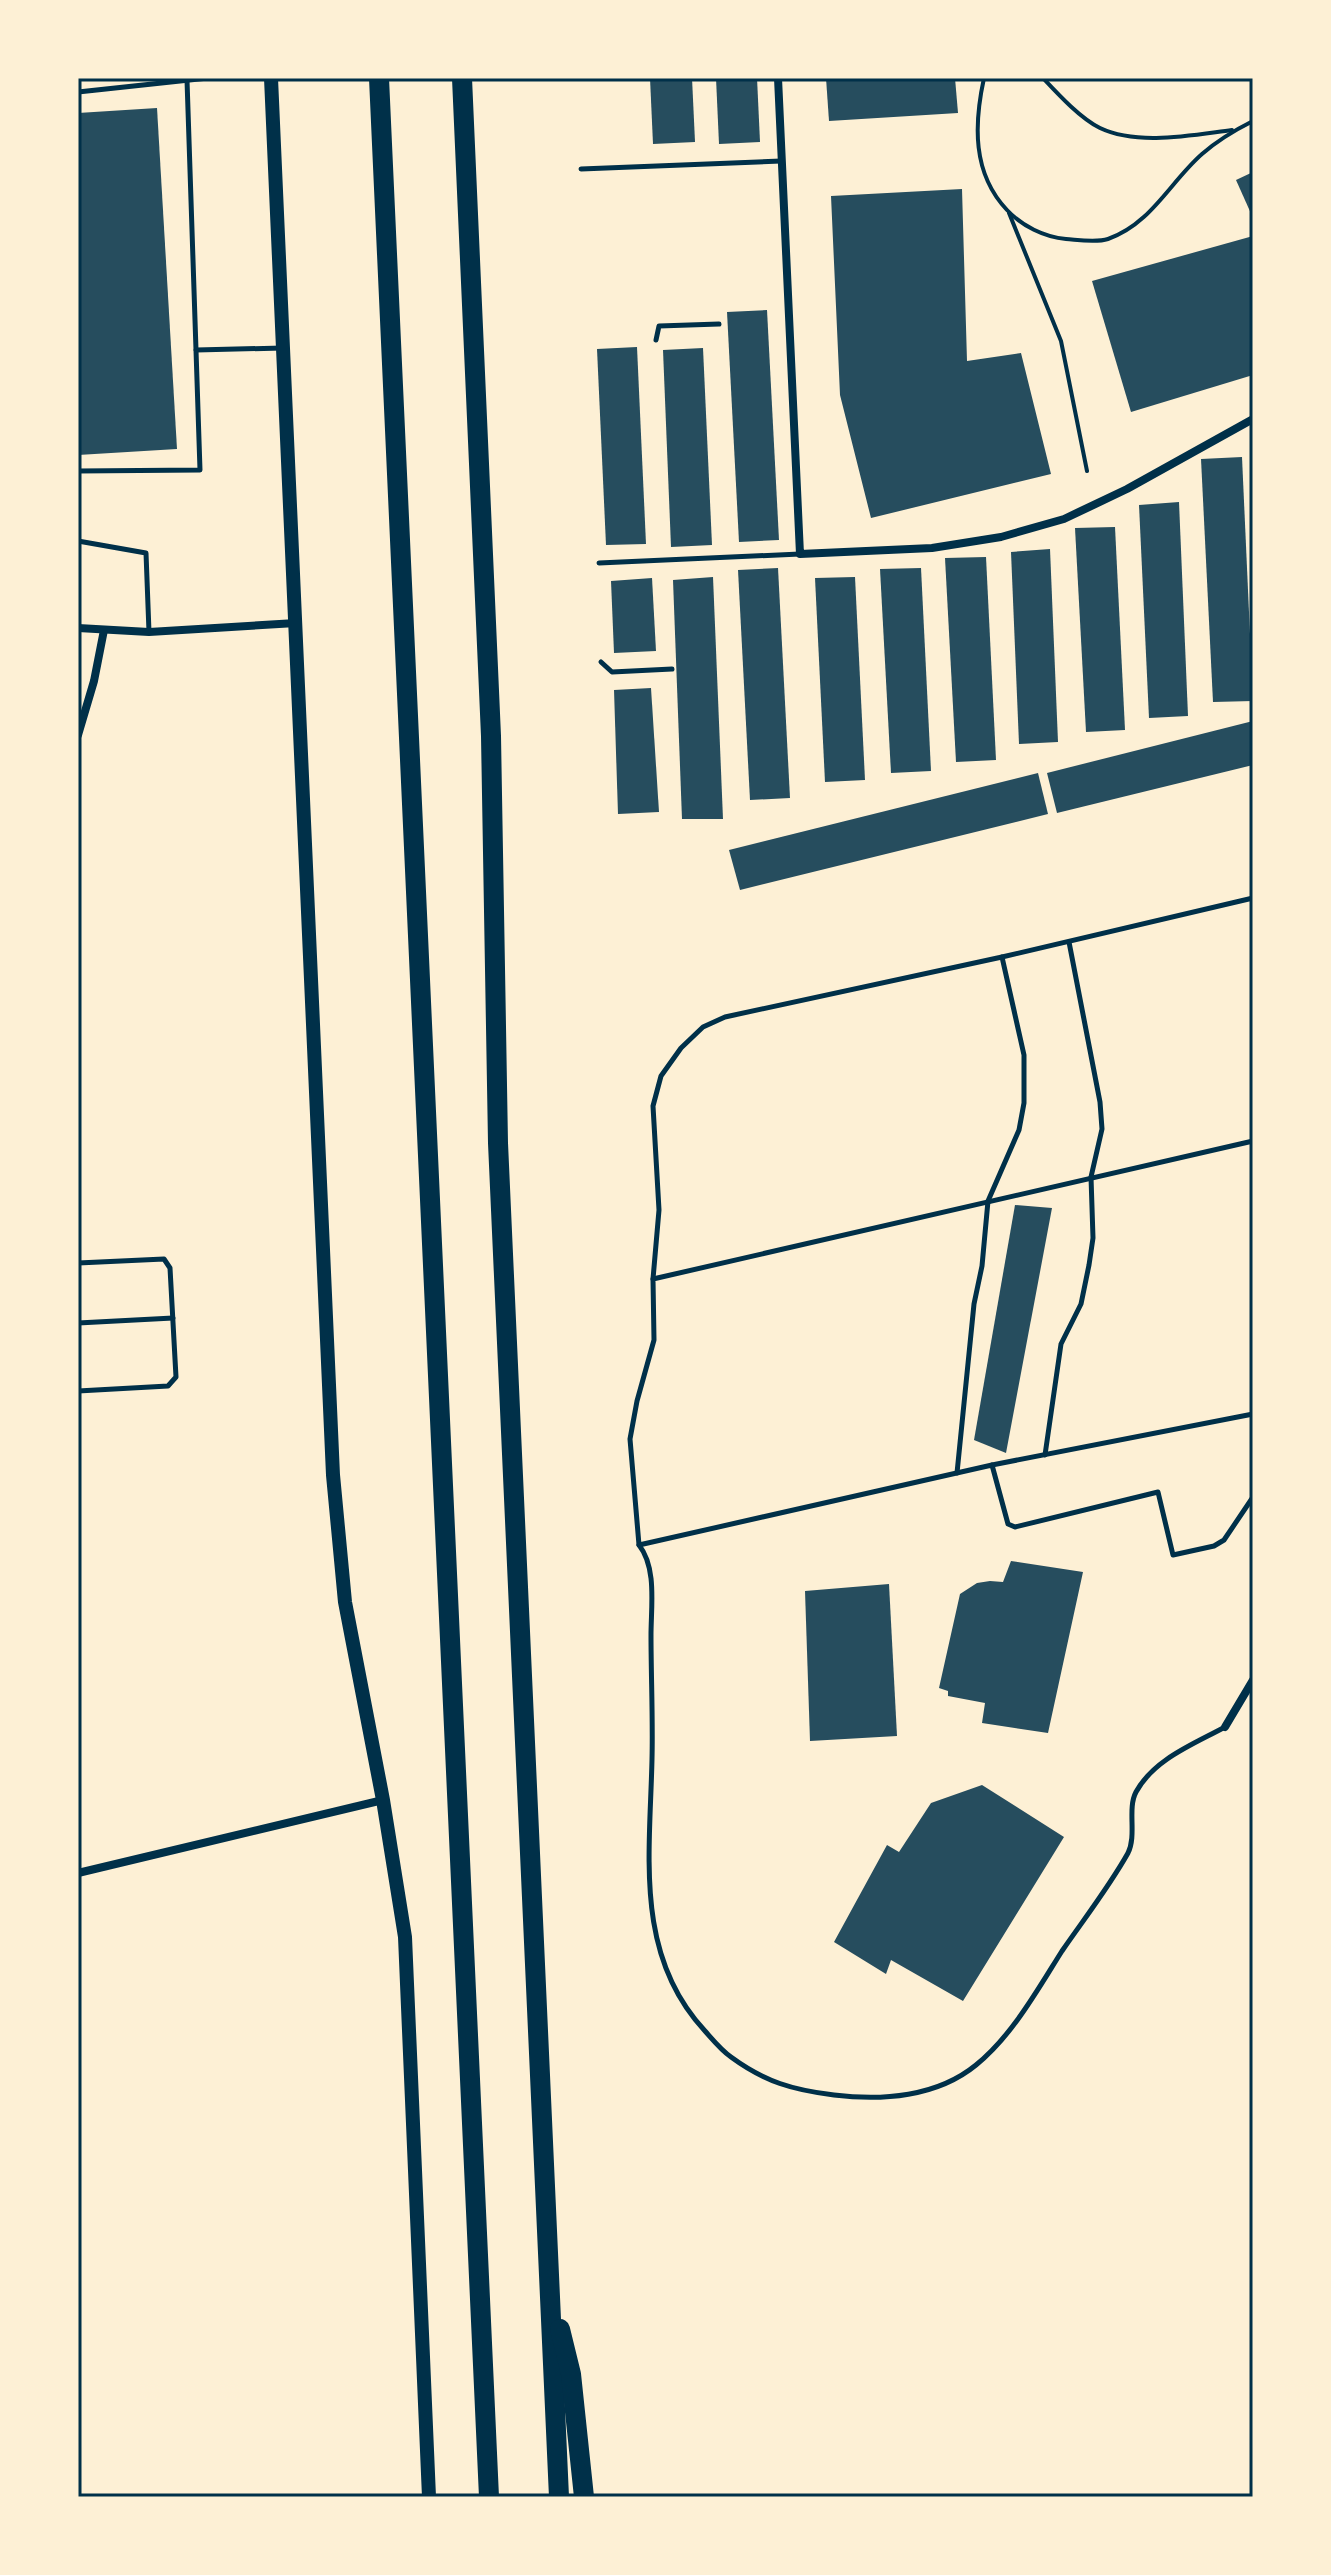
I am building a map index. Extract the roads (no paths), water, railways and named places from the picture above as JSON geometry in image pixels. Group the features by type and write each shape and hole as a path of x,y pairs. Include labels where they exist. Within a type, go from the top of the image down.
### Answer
{"highway":[{"path":"379,78 489,2497"},
{"path":"462,78 491,736 499,1158 559,2497"},
{"path":"548,2278 571,2374 584,2497"}],"street":[{"path":"271,78 333,1475 345,1602 383,1800 405,1937 429,2497"},
{"path":"778,78 800,554 932,548 1001,537 1051,522 1127,489 1253,419"},
{"path":"78,628 149,632 296,623"},
{"path":"78,735 94,681 104,630"},
{"path":"1225,1727 1253,1680"},
{"path":"78,1873 383,1800"}],"lane":[{"path":"78,92 208,78"},
{"path":"78,471 200,470 187,80"},
{"path":"581,169 781,161"},
{"path":"656,340 659,326 719,324"},
{"path":"196,350 284,348"},
{"path":"78,541 146,553 149,632"},
{"path":"599,563 800,554"},
{"path":"601,662 612,672 672,669"},
{"path":"1225,1727 1156,1767 1135,1794 1130,1850 1015,2023 976,2065 940,2086 899,2096 859,2098 799,2091 761,2078 728,2055 689,2013 668,1978 658,1951 652,1917 649,1846 651,1591 648,1556 639,1545 630,1439 654,1340 653,1279 659,1210 653,1106 661,1076 681,1048 703,1027 725,1017 1069,942 1253,898"},
{"path":"1045,1455 1061,1344 1081,1304 1089,1265 1093,1238 1091,1177 1102,1129 1100,1102 1069,942"},
{"path":"957,1473 972,1316 982,1266 988,1201 1019,1130 1024,1103 1024,1055 1002,957"},
{"path":"653,1279 1253,1141"},
{"path":"78,1263 164,1259 170,1268 176,1377 168,1386 78,1391"},
{"path":"78,1323 173,1318"},
{"path":"639,1545 992,1465 1253,1414"},
{"path":"992,1465 1004,1516 1008,1524 1015,1527 1158,1492 1173,1555 1214,1546 1224,1540 1253,1497"}]}
